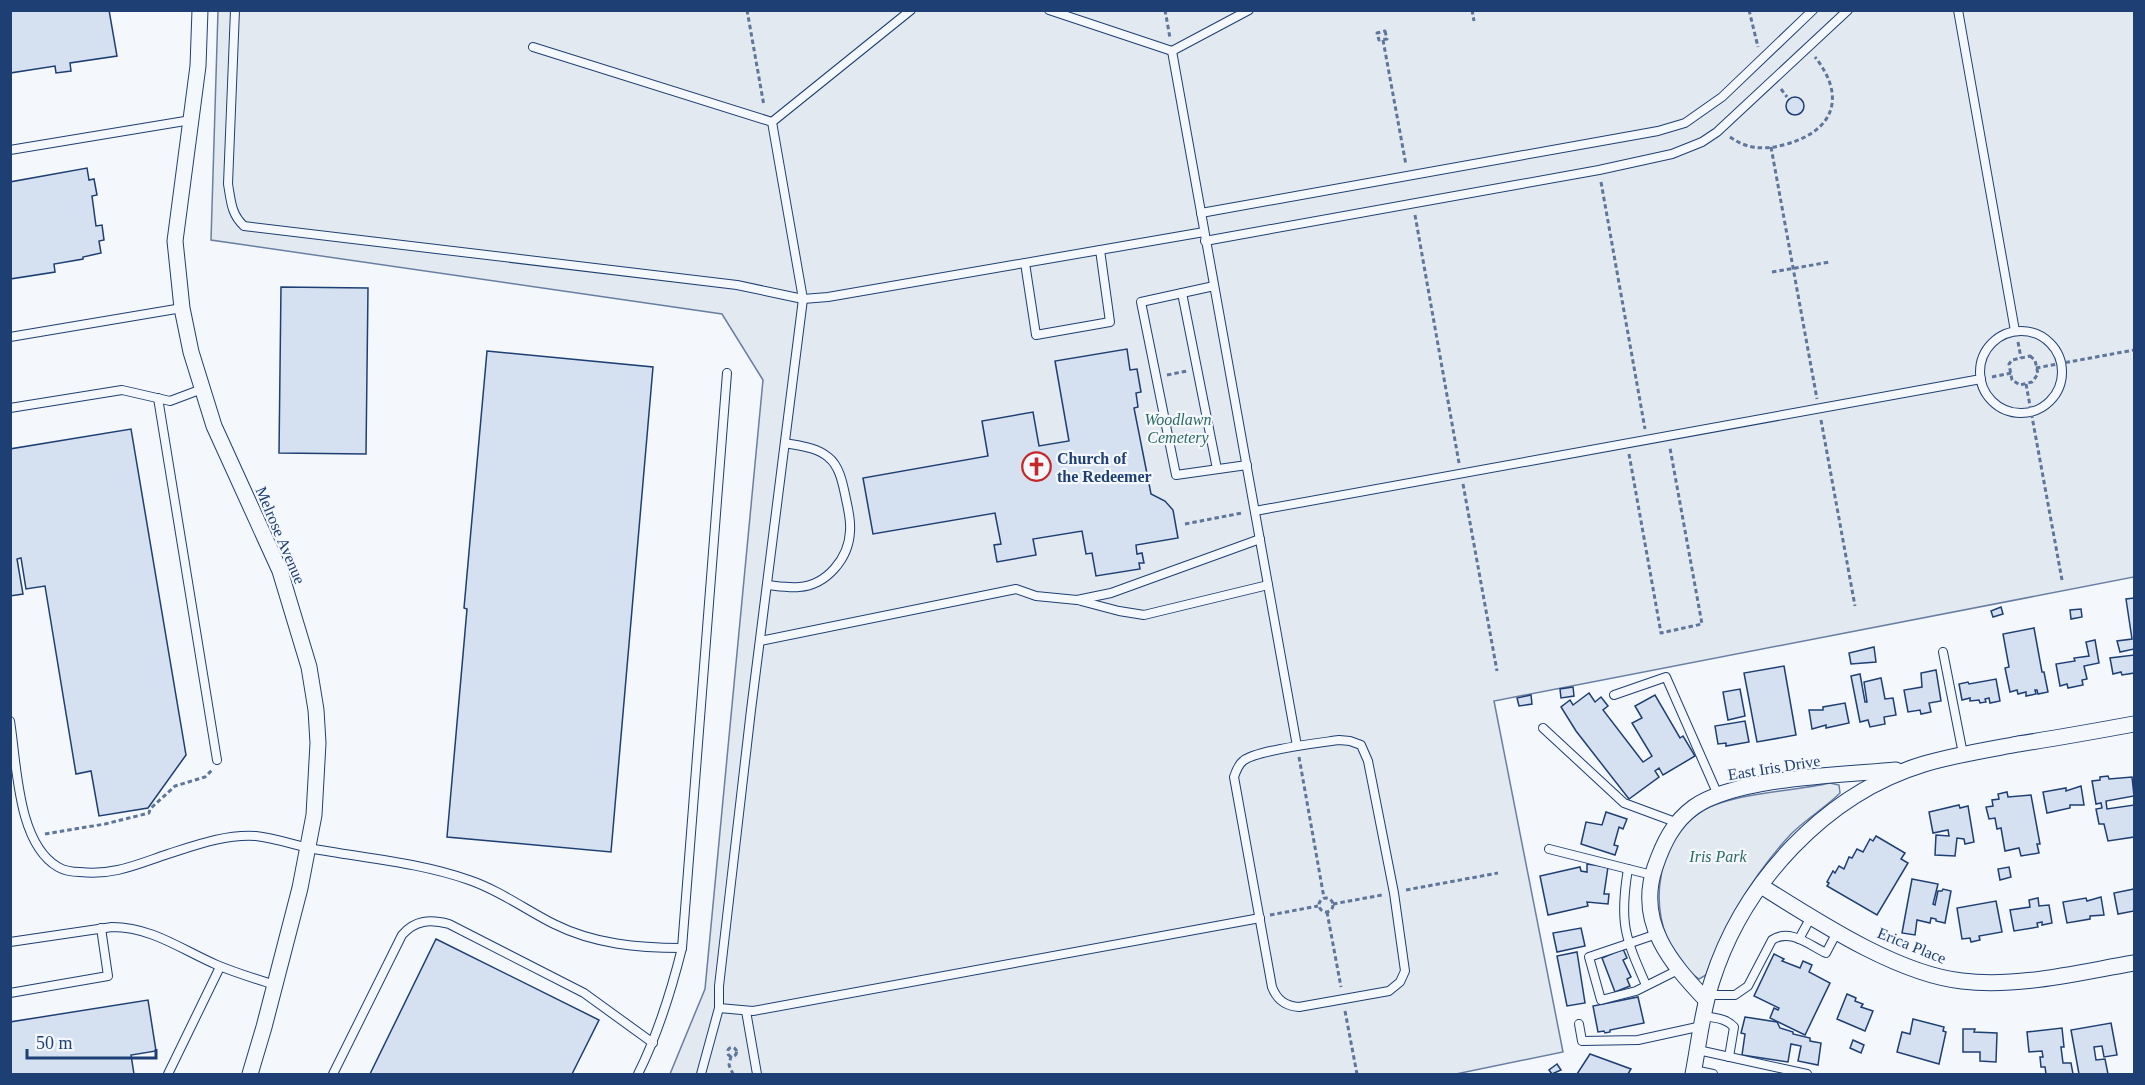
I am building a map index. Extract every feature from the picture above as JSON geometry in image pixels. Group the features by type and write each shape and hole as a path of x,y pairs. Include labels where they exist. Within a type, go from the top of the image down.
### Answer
{"street":[{"name":"Melrose Avenue","path":"200,10 198,66 181,193 179,225 175,241 182,308 191,352 214,426 280,571 309,667 316,710 318,743 315,803 300,888 250,1074"},
{"name":"East Iris Drive","path":"1694,1072 1707,998 1725,946 1745,909 1761,886 1795,845 1832,811 1854,795 1907,770 1963,754 2134,724"},
{"name":"East Iris Drive","path":"1707,998 1678,970 1665,951 1657,934 1650,901 1652,875 1667,838 1678,823 1694,807 1718,795 1763,784 1907,770"},
{"name":"Erica Place","path":"1761,886 1838,931 1907,967 1963,981 2029,980 2134,963"}],"lane":[{"path":"235,10 228,184 232,210 244,226 737,285 803,299 828,297 1204,232"},
{"path":"769,121 911,10"},
{"path":"1049,10 1172,51 1249,10"},
{"path":"1201,213 1658,131 1685,123 1722,98 1813,10"},
{"path":"1205,241 1599,170 1672,154 1702,142 1717,132 1848,10"},
{"path":"1958,10 2015,331"},
{"path":"533,47 769,121"},
{"path":"1172,51 1297,746"},
{"path":"10,150 191,120"},
{"path":"701,1074 719,1008 719,986 803,299 769,121"},
{"path":"1025,263 1036,335 1110,322 1100,250"},
{"path":"1214,286 1141,302 1176,475 1247,465"},
{"path":"1182,293 1217,469"},
{"path":"10,337 182,308"},
{"path":"2015,331 2031,332 2042,336 2055,349 2061,363 2061,382 2055,395 2042,407 2031,412 2015,413 2000,407 1988,397 1981,379 1981,364 1987,349 2000,336 2015,331"},
{"path":"638,1074 653,1043 682,948 727,373"},
{"path":"1255,511 1981,379"},
{"path":"10,408 122,390 170,401 202,389"},
{"path":"158,398 217,760"},
{"path":"767,585 800,587 826,577 839,565 850,533 850,519 842,483 831,459 818,450 785,443"},
{"path":"1077,600 1111,593 1260,539"},
{"path":"760,641 1016,589 1036,596 1077,600 1144,615 1268,585"},
{"path":"1942,652 1963,754"},
{"path":"1614,695 1666,677 1718,795"},
{"path":"10,721 20,789 32,836 43,855 64,870 111,873 200,844 240,837 273,838 308,848 410,866 470,880 555,924 609,944 682,948"},
{"path":"1543,728 1624,803 1678,823"},
{"path":"1343,740 1356,742 1364,749 1370,768 1394,893 1405,971 1397,986 1383,993 1299,1007 1282,1003 1272,987 1234,777 1239,765 1246,759 1297,746 1343,740"},
{"path":"1549,849 1652,875"},
{"path":"1628,869 1623,908 1628,944 1646,985"},
{"path":"1799,939 1811,916"},
{"path":"719,1008 746,1011 764,1009 1259,917"},
{"path":"333,1074 402,935 408,928 425,920 449,924 584,993 653,1043"},
{"path":"10,942 101,928 129,927 162,938 220,967 275,985"},
{"path":"10,993 108,976 101,928"},
{"path":"1707,998 1730,996 1748,986 1772,940 1789,935 1826,954 1838,931"},
{"path":"1657,934 1589,957 1600,1000 1636,991 1678,970"},
{"path":"168,1074 220,967"},
{"path":"746,1011 757,1074"},
{"path":"1579,1024 1582,1041 1620,1041 1638,1040 1703,1021 1723,1019 1734,1027 1729,1057"},
{"path":"1698,1050 1808,1074"},
{"path":"1694,1072 1713,1074"}],"path":[{"path":"747,10 769,121"},
{"path":"1164,10 1172,51"},
{"path":"1472,10 1474,21"},
{"path":"1749,10 1761,59"},
{"path":"1383,40 1408,177"},
{"path":"1717,132 1755,148 1771,147 1806,138 1816,132 1829,115 1832,97 1829,78 1824,67 1808,47"},
{"path":"1771,147 1855,606"},
{"path":"1599,170 1647,440"},
{"path":"1413,203 1497,671"},
{"path":"1772,272 1830,262"},
{"path":"2015,331 2021,358"},
{"path":"2036,368 2134,350"},
{"path":"2030,357 2035,360 2038,374 2032,382 2020,385 2012,380 2009,364 2021,358 2030,357"},
{"path":"1981,379 2011,373"},
{"path":"2025,384 2062,580"},
{"path":"1627,444 1661,633 1702,624 1668,436"},
{"path":"1185,524 1255,511"},
{"path":"1297,746 1324,898"},
{"path":"32,836 149,813 150,809 175,786 209,774 217,760"},
{"path":"1333,904 1498,873"},
{"path":"1318,906 1323,912 1332,909 1333,904 1330,899 1324,898"},
{"path":"1318,906 1324,898"},
{"path":"1259,917 1318,906"},
{"path":"730,1056 729,1065 733,1074"}],"green space":[{"name":"Woodlawn Cemetery","path":"218,11 2134,11 2134,577 1494,701 1563,1052 1456,1074 670,1074 705,989 763,380 722,314 211,240"},
{"name":"Iris Park","path":"1830,783 1839,785 1840,793 1791,834 1764,866 1731,918 1706,975 1699,979 1680,961 1667,938 1660,913 1660,886 1665,860 1676,836 1694,817 1717,804"}],"building":[{"path":"10,10 109,10 117,56 70,63 71,71 56,73 55,66 10,73"},
{"path":"1795,97 1801,100 1804,106 1801,112 1795,115 1789,112 1786,106 1789,100"},
{"path":"87,168 89,180 94,179 97,195 92,196 96,226 102,225 104,240 99,241 101,253 54,264 55,272 10,279 10,182"},
{"path":"281,287 368,288 366,454 279,453"},
{"name":"Church of the Redeemer","path":"1127,349 1130,370 1137,369 1141,392 1136,393 1138,407 1134,408 1151,494 1165,501 1173,510 1178,538 1136,545 1137,554 1142,553 1144,563 1139,563 1140,569 1096,576 1092,553 1086,554 1082,531 1033,539 1036,555 997,562 994,545 1001,544 995,513 873,534 863,478 988,456 982,421 1033,412 1039,446 1069,441 1055,361"},
{"path":"487,351 653,367 611,852 447,837 467,609 464,608"},
{"path":"131,429 186,755 148,808 99,816 91,771 76,774 45,586 26,589 21,558 17,559 23,594 10,596 10,449"},
{"path":"2134,598 2134,649 2120,652 2117,641 2132,639 2126,599"},
{"path":"2001,607 2003,614 1993,617 1991,611"},
{"path":"2081,609 2082,617 2071,619 2070,610"},
{"path":"2034,628 2048,692 2038,694 2035,690 2036,694 2026,696 2026,692 2018,694 2017,690 2010,692 2005,668 2009,667 2003,634"},
{"path":"2095,640 2099,663 2084,666 2087,679 2082,680 2083,685 2068,688 2067,684 2060,686 2056,664 2089,656 2086,642"},
{"path":"1874,647 1876,662 1851,664 1849,653"},
{"path":"2134,655 2134,673 2113,674 2110,658"},
{"path":"1784,666 1796,735 1757,742 1744,673"},
{"path":"1936,670 1941,701 1929,703 1931,712 1921,714 1920,710 1908,712 1904,690 1922,687 1921,673"},
{"path":"1860,674 1865,702 1867,702 1864,682 1881,678 1885,699 1893,698 1896,715 1884,717 1885,724 1870,727 1868,720 1860,722 1851,676"},
{"path":"1996,679 2000,701 1990,703 1989,698 1985,699 1986,702 1980,703 1979,700 1970,701 1970,698 1962,700 1959,684"},
{"path":"1573,687 1574,696 1561,698 1560,689"},
{"path":"1740,689 1745,716 1728,720 1723,692"},
{"path":"1589,693 1595,702 1601,697 1608,706 1603,710 1643,762 1652,756 1632,723 1642,718 1635,706 1655,695 1680,738 1683,736 1695,756 1663,775 1659,768 1655,771 1659,777 1629,799 1576,731 1561,707 1570,700 1573,705"},
{"path":"1531,695 1532,704 1519,706 1517,698"},
{"path":"1845,703 1849,723 1812,729 1809,710 1823,710 1823,707"},
{"path":"1745,721 1749,742 1726,746 1726,743 1718,744 1715,726"},
{"path":"2108,776 2109,779 2132,777 2134,796 2106,801 2107,809 2134,805 2134,837 2108,841 2104,824 2099,824 2096,809 2102,808 2101,803 2096,804 2092,781"},
{"path":"2081,786 2084,805 2070,805 2070,808 2047,813 2043,792 2066,788 2066,791"},
{"path":"2007,792 2008,797 2031,795 2040,844 2037,844 2039,853 2021,856 2019,848 2005,851 2001,828 1997,829 1995,818 1989,819 1986,807 1993,806 1992,800 1999,799 1998,794"},
{"path":"1959,805 1960,808 1968,806 1974,842 1965,844 1964,839 1957,838 1955,856 1935,855 1936,835 1949,836 1948,830 1933,833 1929,812"},
{"path":"1606,812 1627,819 1623,829 1619,827 1614,845 1618,846 1615,855 1581,844 1586,822 1602,825"},
{"path":"1876,836 1905,853 1901,859 1908,863 1877,915 1827,886 1833,871 1835,873 1839,866 1844,869 1849,857 1852,858 1857,849 1863,852 1870,839 1873,841"},
{"path":"1587,864 1608,867 1604,894 1609,894 1608,904 1587,902 1588,906 1548,915 1540,876 1580,867 1581,871 1587,872"},
{"path":"2009,867 2011,877 2000,880 1998,869"},
{"path":"1912,879 1938,884 1933,904 1935,905 1938,891 1943,889 1951,891 1945,923 1931,918 1930,923 1917,920 1915,935 1902,933"},
{"path":"2134,889 2134,911 2118,914 2114,893"},
{"path":"2101,897 2104,915 2090,916 2090,919 2067,923 2063,902 2086,898 2087,901"},
{"path":"2038,898 2039,906 2049,905 2052,923 2042,925 2042,922 2037,923 2038,927 2014,931 2010,910 2030,907 2029,900"},
{"path":"1996,901 2002,932 1979,936 1980,940 1971,942 1970,938 1962,939 1957,908"},
{"path":"1581,928 1585,946 1557,952 1553,933"},
{"path":"436,939 599,1020 572,1074 370,1074"},
{"path":"1623,949 1627,958 1623,960 1631,977 1627,979 1630,986 1615,992 1602,958"},
{"path":"1577,952 1585,1003 1567,1006 1557,956"},
{"path":"1774,954 1784,959 1782,961 1800,968 1803,961 1812,965 1809,972 1830,983 1805,1035 1770,1018 1774,1008 1778,1010 1779,1008 1754,996"},
{"path":"1847,994 1863,1004 1861,1007 1873,1011 1865,1031 1837,1019"},
{"path":"1638,997 1644,1023 1605,1033 1604,1031 1598,1032 1593,1006"},
{"path":"148,1000 156,1051 131,1055 134,1074 10,1074 10,1022"},
{"path":"1745,1017 1777,1022 1780,1028 1810,1038 1810,1041 1821,1043 1818,1065 1798,1061 1801,1046 1791,1044 1788,1062 1742,1055 1745,1034 1741,1033"},
{"path":"1913,1019 1944,1027 1943,1031 1946,1032 1939,1064 1897,1052 1902,1032 1910,1034"},
{"path":"2111,1023 2117,1055 2104,1057 2102,1046 2094,1047 2096,1060 2105,1059 2108,1074 2079,1074 2071,1030"},
{"path":"2062,1028 2063,1063 2071,1063 2073,1074 2046,1074 2045,1067 2041,1067 2042,1051 2029,1052 2027,1032"},
{"path":"1963,1029 1997,1033 1996,1062 1980,1061 1980,1052 1963,1052"},
{"path":"1853,1040 1864,1045 1861,1053 1850,1048"},
{"path":"1590,1054 1631,1069 1628,1074 1577,1074"},
{"path":"1557,1064 1561,1070 1552,1074 1549,1070"}],"place":[{"name":"Church of the Redeemer","path":"1036,467"}]}
